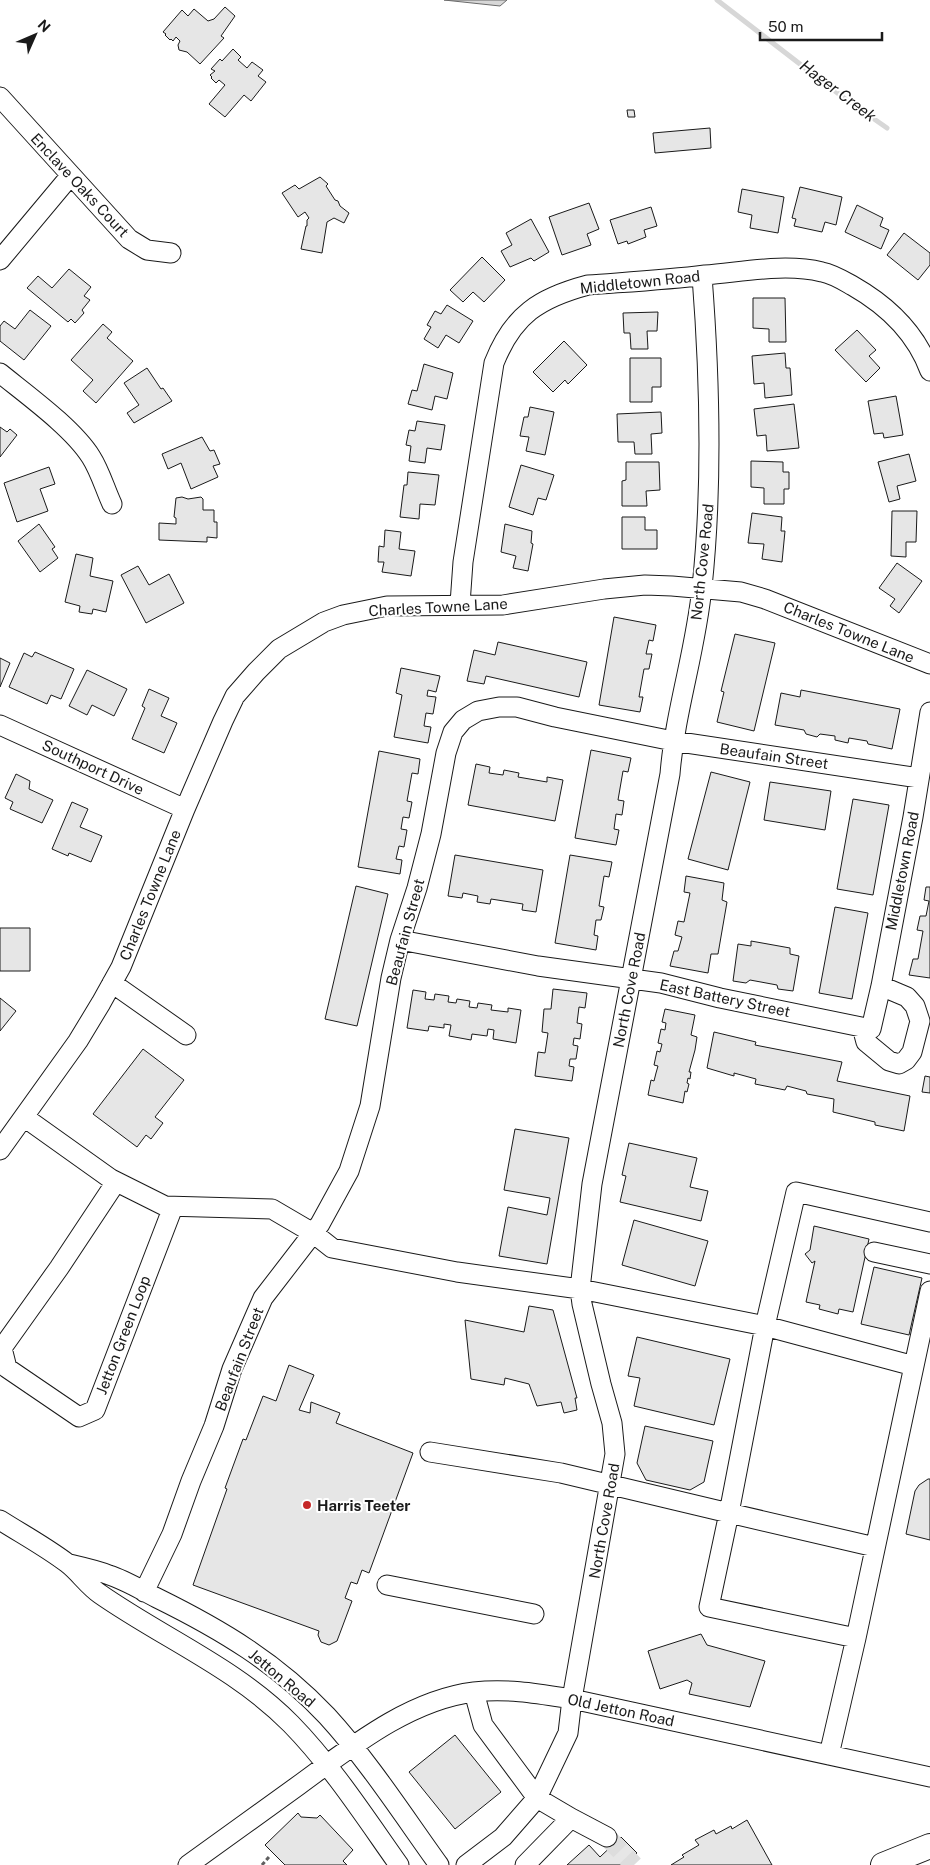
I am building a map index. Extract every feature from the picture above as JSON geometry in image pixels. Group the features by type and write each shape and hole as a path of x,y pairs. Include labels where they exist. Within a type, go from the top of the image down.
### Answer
{"main road":[{"path":"883,1865 930,1846"}],"street":[{"name":"Enclave Oaks Court","path":"0,97 129,239 147,250 171,253"},
{"path":"0,260 71,175"},
{"name":"Middletown Road","path":"460,604 463,562 494,363 509,332 529,311 540,303 563,292 588,286 765,269 823,272 847,282 874,298 894,315 914,339 930,371"},
{"name":"North Cove Road","path":"466,1865 503,1837 537,1798 568,1733 572,1699 611,1485 615,1454 612,1423 601,1384 580,1289 592,1184 670,774 673,741 702,588 710,454 702,276"},
{"path":"0,373 45,410 84,447 92,459 112,504"},
{"name":"Charles Towne Lane","path":"0,1150 78,1041 121,967 185,809 235,696 279,649 324,622 343,615 386,606 503,605 604,589 645,586 702,588 741,592 765,599 930,664"},
{"name":"Beaufain Street","path":"144,1592 172,1534 214,1426 232,1369 246,1333 263,1298 320,1224 349,1171 370,1106 391,978 431,834 446,754 453,732 463,720 478,711 499,707 517,707 555,717 673,741 919,778"},
{"name":"Middletown Road","path":"867,1028 881,986 930,712"},
{"name":"Southport Drive","path":"0,726 185,809"},
{"name":"East Battery Street","path":"400,940 538,966 661,983 720,998 867,1028"},
{"path":"112,983 186,1035"},
{"path":"867,1028 866,1042 889,1061 899,1064 906,1060 912,1052 920,1021 915,1006 906,997 881,986"},
{"path":"24,1117 116,1182 165,1206 272,1209 313,1233 332,1248 457,1272 580,1289 766,1326 914,1366"},
{"name":"Jetton Green Loop","path":"116,1182 59,1268 2,1348 7,1368 79,1417 95,1410 172,1207"},
{"path":"856,1638 709,1607 766,1326 796,1192 930,1222"},
{"path":"874,1252 930,1264"},
{"path":"829,1755 930,1291"},
{"path":"430,1452 561,1473 875,1547"},
{"name":"Jetton Road","path":"0,1520 68,1564 99,1593 200,1655 261,1697 290,1723 326,1765 399,1865"},
{"name":"Jetton Road","path":"68,1564 110,1575 232,1637 295,1684 327,1716 353,1746 439,1865"},
{"path":"386,1586 534,1614"},
{"name":"Old Jetton Road","path":"188,1865 353,1746 400,1716 427,1703 474,1692 512,1691 572,1699 930,1777"},
{"path":"474,1692 483,1725 537,1798 607,1837"},
{"path":"525,1865 571,1818"}],"path":[{"path":"262,1865 269,1858"}],"shaded area":[{"path":"444,0 507,0 500,6"}],"building":[{"path":"225,7 235,16 221,36 224,38 200,64 187,52 179,50 178,45 180,41 176,37 173,41 170,40 163,32 182,10 188,16 194,9 208,21 214,19"},
{"path":"233,49 241,57 238,60 247,68 252,62 263,70 258,76 266,82 251,101 244,95 225,117 209,104 225,85 219,80 216,83 210,75 215,71 211,69"},
{"path":"627,110 634,110 635,117 628,117"},
{"path":"710,128 711,148 655,153 653,133"},
{"path":"320,177 328,184 326,186 335,200 349,213 344,223 334,218 327,222 322,253 301,249 309,218 305,212 298,217 282,193 295,185 299,189"},
{"path":"800,187 842,197 836,225 825,222 822,232 794,226 796,219 792,218"},
{"path":"742,189 784,197 778,233 750,228 752,215 738,212"},
{"path":"589,203 599,229 587,234 591,245 562,255 549,217"},
{"path":"857,205 883,218 880,226 889,230 881,249 845,232"},
{"path":"651,207 657,226 644,230 646,237 628,244 627,241 618,244 610,220"},
{"path":"531,219 549,252 534,261 531,258 510,267 501,251 512,245 506,233"},
{"path":"904,233 930,253 930,265 918,280 887,255"},
{"path":"482,257 505,280 484,302 473,292 463,302 450,290"},
{"path":"69,269 91,287 84,296 90,300 82,310 84,313 75,323 71,319 68,322 27,288 38,276 52,288"},
{"path":"753,298 785,298 786,342 769,342 769,329 753,328"},
{"path":"447,305 473,321 459,343 446,335 438,348 424,339 431,327 427,325 435,311 441,314"},
{"path":"30,310 51,326 24,360 0,341 0,326 4,321 15,329"},
{"path":"658,312 657,331 647,331 648,349 631,349 630,333 624,333 623,313"},
{"path":"103,324 112,332 107,338 133,361 96,403 83,391 93,380 71,360"},
{"path":"857,330 876,350 869,356 880,368 866,382 835,350"},
{"path":"564,341 587,365 568,384 565,380 553,392 533,372"},
{"path":"785,353 786,368 790,368 792,395 765,398 764,383 754,384 752,356"},
{"path":"630,358 661,358 661,387 652,387 652,402 630,402"},
{"path":"424,364 453,373 447,399 435,396 432,410 408,404 412,390 417,391"},
{"path":"147,368 161,389 163,388 172,401 134,423 127,413 139,405 124,383"},
{"path":"896,396 903,435 884,438 883,433 874,434 868,401"},
{"path":"794,404 799,448 767,451 766,435 757,436 754,409"},
{"path":"530,407 554,412 545,455 526,451 529,437 520,436 524,417 528,417"},
{"path":"661,412 662,433 651,434 652,454 635,454 634,442 618,442 617,414"},
{"path":"417,421 445,425 441,450 427,448 425,463 409,461 411,446 406,445 409,430 415,431"},
{"path":"0,427 7,432 10,429 17,435 0,457"},
{"path":"202,437 210,451 214,450 220,464 213,466 218,477 191,489 181,463 168,469 162,454"},
{"path":"909,454 916,481 897,486 900,499 889,502 878,462"},
{"path":"751,461 783,462 783,472 789,472 789,489 784,489 784,504 764,504 764,488 751,487"},
{"path":"626,462 659,462 660,490 646,491 647,506 622,506 622,481 626,480"},
{"path":"521,465 554,475 546,500 538,498 533,515 509,507"},
{"path":"49,467 55,484 40,489 48,511 17,522 4,483"},
{"path":"408,472 439,475 435,505 420,504 419,519 400,517 404,485 407,485"},
{"path":"201,497 203,499 203,510 214,510 214,522 217,522 217,538 207,537 207,542 159,540 159,523 176,524 176,518 174,517 176,498 188,499"},
{"path":"892,511 917,511 916,542 906,542 906,557 891,556"},
{"path":"752,513 782,517 781,531 785,531 782,562 762,559 764,544 748,543"},
{"path":"622,517 645,517 645,530 657,530 657,549 622,549"},
{"path":"39,524 55,547 52,549 58,558 40,572 18,541"},
{"path":"505,524 532,531 531,543 533,544 528,571 513,568 516,556 501,552"},
{"path":"385,530 401,532 399,549 415,551 411,576 382,572 384,562 378,562 379,546 384,547"},
{"path":"76,554 93,558 90,576 113,581 106,612 93,609 92,614 79,612 80,606 65,602"},
{"path":"897,563 922,581 899,613 890,606 895,599 879,588"},
{"path":"138,566 149,585 169,574 184,603 146,623 121,575"},
{"path":"614,617 656,625 653,641 649,640 646,654 652,654 649,669 644,669 639,697 643,697 640,712 599,705"},
{"path":"735,634 775,643 754,731 717,722 724,692 721,691"},
{"path":"498,642 587,662 579,697 486,676 484,684 467,681 474,650 495,655"},
{"path":"35,652 74,669 61,699 51,695 47,704 9,687 24,653 32,657"},
{"path":"0,658 10,663 0,687"},
{"path":"401,668 440,676 436,692 428,690 427,696 436,697 433,714 426,713 424,726 431,727 428,743 394,737 402,695 396,693"},
{"path":"87,670 127,689 114,716 92,705 87,715 69,706"},
{"path":"149,689 169,698 161,716 177,723 164,753 132,739 145,708 142,706"},
{"path":"801,690 900,709 892,749 868,744 867,741 849,738 848,743 835,740 835,736 820,734 817,737 806,734 804,730 775,725 781,693 800,697"},
{"path":"591,750 631,758 628,772 623,771 618,800 624,801 622,815 616,814 614,829 619,830 616,845 575,838"},
{"path":"379,751 420,759 418,774 412,773 407,801 412,802 409,818 403,817 401,829 407,830 404,847 399,846 396,859 402,860 400,874 358,867"},
{"path":"476,764 490,767 489,773 503,775 504,770 519,773 518,777 547,782 547,777 563,780 555,821 468,805"},
{"path":"711,772 750,782 728,870 688,859"},
{"path":"16,774 30,781 29,789 53,800 42,823 10,809 13,802 5,798"},
{"path":"770,782 831,791 825,830 764,820"},
{"path":"853,799 889,805 873,895 837,889"},
{"path":"72,802 88,809 80,827 102,836 91,862 69,853 68,856 52,849"},
{"path":"455,855 543,870 536,912 522,910 523,904 491,899 490,904 477,902 478,896 463,893 462,898 448,896"},
{"path":"570,855 612,862 609,877 604,876 599,906 604,907 601,920 596,920 594,935 598,936 596,950 555,943"},
{"path":"686,876 724,883 722,900 727,902 718,954 711,954 708,973 670,966 674,951 678,951 682,937 675,935 678,921 684,922 690,893 684,892"},
{"path":"356,886 388,894 357,1026 325,1019"},
{"path":"926,887 930,887 930,978 909,975 913,959 918,959 923,931 917,930 920,916 926,916 929,901 924,900"},
{"path":"835,907 868,913 852,999 819,993"},
{"path":"0,928 30,928 30,971 0,971"},
{"path":"751,941 790,948 790,954 799,956 793,991 778,989 777,985 750,980 746,983 733,981 738,944 751,946"},
{"path":"553,989 587,993 585,1008 579,1007 577,1023 582,1024 580,1039 574,1038 573,1045 578,1046 576,1059 570,1059 569,1066 574,1067 572,1081 535,1076 538,1052 545,1053 548,1033 542,1032 544,1009 551,1009"},
{"path":"413,990 426,992 425,999 434,1000 435,994 449,996 448,1002 456,1003 457,999 470,1001 469,1007 477,1008 478,1003 492,1005 491,1010 508,1012 508,1008 521,1010 516,1043 493,1039 494,1030 488,1029 487,1036 472,1034 471,1040 449,1036 451,1025 444,1024 444,1028 429,1026 428,1031 407,1028"},
{"path":"0,998 16,1011 0,1031"},
{"path":"665,1009 695,1015 691,1035 697,1037 689,1072 691,1072 690,1079 688,1078 687,1083 689,1084 687,1092 685,1091 683,1103 648,1095 651,1080 654,1081 658,1066 654,1065 657,1051 660,1052 662,1044 658,1043 661,1029 665,1030 666,1023 662,1022"},
{"path":"714,1032 756,1042 755,1045 842,1062 837,1081 910,1096 904,1131 875,1125 875,1122 833,1112 834,1099 807,1094 806,1091 787,1086 785,1090 755,1084 756,1079 734,1073 734,1076 707,1068"},
{"path":"143,1049 184,1080 155,1117 163,1123 151,1139 146,1135 137,1147 93,1114"},
{"path":"925,1076 930,1077 930,1093 922,1092"},
{"path":"515,1129 569,1138 547,1264 499,1256 508,1207 547,1215 550,1198 504,1190"},
{"path":"629,1143 697,1158 690,1187 708,1191 701,1221 620,1202 626,1176 622,1175"},
{"path":"634,1220 708,1241 695,1286 622,1265"},
{"path":"814,1226 869,1239 853,1312 839,1309 838,1314 819,1309 820,1305 806,1302 815,1261 812,1263 805,1254 810,1250"},
{"path":"874,1267 922,1278 909,1335 861,1324"},
{"path":"529,1306 553,1310 577,1398 575,1398 577,1410 564,1413 561,1402 537,1406 529,1384 505,1378 504,1385 471,1379 465,1320 524,1332"},
{"path":"637,1337 730,1359 714,1425 634,1406 640,1378 628,1376"},
{"path":"289,1365 314,1375 299,1410 310,1413 311,1402 340,1413 336,1423 413,1453 369,1573 362,1570 357,1584 351,1582 345,1598 352,1601 337,1641 329,1645 321,1642 318,1635 319,1631 193,1585 243,1439 246,1440 263,1396 276,1401"},
{"path":"645,1426 713,1441 704,1482 690,1490 646,1480 637,1463"},
{"path":"930,1479 930,1540 906,1534 915,1491 919,1485"},
{"path":"701,1634 707,1645 765,1661 750,1707 689,1694 692,1683 687,1680 660,1689 648,1651"},
{"path":"455,1735 501,1792 455,1829 409,1772"},
{"path":"298,1813 301,1817 317,1818 320,1815 353,1850 343,1861 347,1865 285,1865 265,1845"},
{"path":"747,1820 772,1865 671,1865 684,1857 682,1855 699,1845 695,1840 714,1830 716,1834 731,1826 732,1829"},
{"path":"621,1837 637,1853 624,1865 567,1865 589,1845 600,1857"}],"waterway":[{"name":"Hager Creek","path":"717,0 844,98 887,128"}],"tunnel":[{"path":"607,1837 634,1865"}],"place":[{"name":"Harris Teeter","path":"307,1505"}]}
